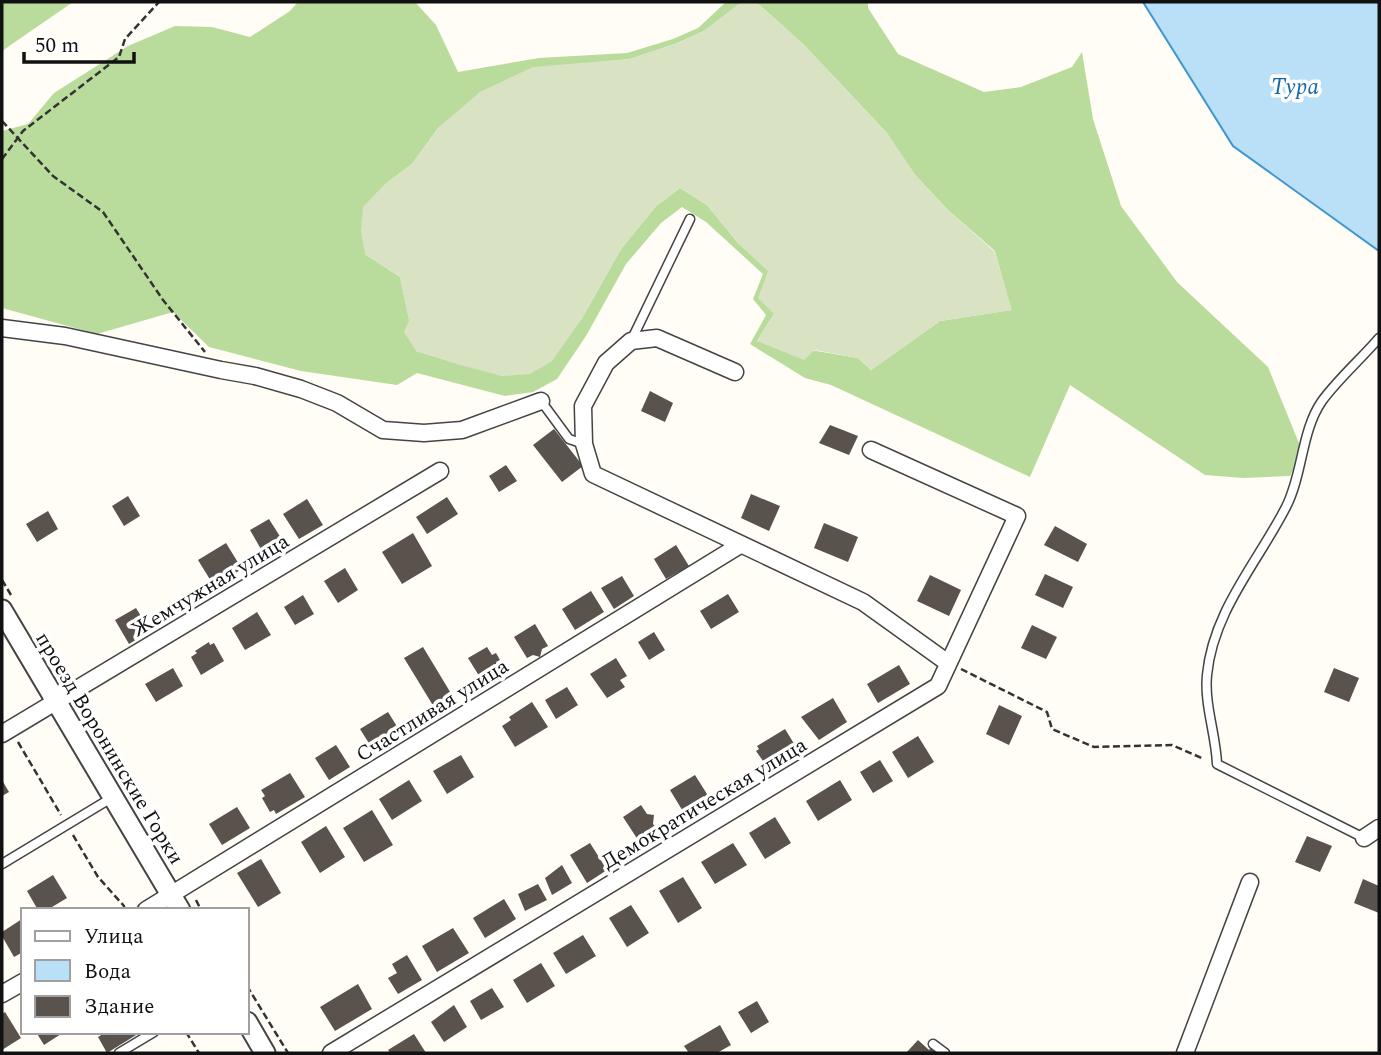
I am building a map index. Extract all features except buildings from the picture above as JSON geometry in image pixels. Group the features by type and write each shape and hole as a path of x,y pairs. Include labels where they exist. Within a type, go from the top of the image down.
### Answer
{"street":[{"path":"2,328 65,336 255,376 337,403 383,430 424,433 462,430 541,401"},
{"path":"734,372 657,338 631,341 606,363 583,405 584,444 593,474 863,602 948,663"},
{"name":"Демократическая улица","path":"331,1053 938,686 1017,516 871,450"},
{"name":"Жемчужная улица","path":"6,732 440,471"},
{"name":"Счастливая улица","path":"153,908 175,902 740,545"},
{"name":"проезд Воронинские Горки","path":"2,610 175,902"},
{"path":"1364,838 1379,828"},
{"path":"1185,1053 1251,882"},
{"path":"2,994 21,983"},
{"path":"248,1024 265,1053"}],"lane":[{"path":"631,341 690,219"},
{"path":"1364,838 1217,764 1207,675 1220,627 1237,589 1286,507 1296,482 1314,415 1323,400 1379,338"},
{"path":"541,401 569,439 584,444"},
{"path":"2,864 113,797"},
{"path":"119,1053 151,1034"},
{"path":"933,1044 945,1053"}],"path":[{"path":"2,159 23,131 119,57 125,39 159,2"},
{"path":"2,121 53,176 103,212 163,300 221,370"},
{"path":"948,663 1047,712 1052,729 1094,747 1172,744 1217,764"},
{"path":"6,732 98,877 124,908"},
{"path":"248,988 288,1053"},
{"path":"187,1034 199,1053"}],"green space":[{"path":"2,2 73,2 2,51"},
{"path":"298,2 415,2 436,25 458,72 539,58 627,53 698,28 726,2 742,2 704,31 675,44 630,59 584,64 439,127 412,164 384,185 365,254 400,277 416,351 503,376 581,320 621,249 656,206 680,188 707,205 738,243 769,271 774,314 757,341 858,358 871,370 940,321 1011,310 995,251 948,210 915,175 886,132 803,44 756,2 868,2 868,8 898,54 984,92 1021,87 1072,67 1082,52 1093,119 1121,206 1177,282 1268,367 1303,453 1290,476 1243,478 1205,475 1070,385 1030,477 831,385 805,378 750,344 766,315 753,299 763,274 706,222 682,207 661,223 626,264 586,336 557,379 533,392 505,396 417,373 397,385 301,371 209,347 173,312 97,334 2,308 2,131 28,124 54,93 128,46 175,26 212,27 250,37 290,11"},
{"path":"742,2 756,2 803,44 886,132 915,175 948,210 995,252 1012,310 940,321 871,370 858,358 814,350 804,360 757,341 774,314 758,298 768,271 738,243 707,205 680,188 656,206 621,249 581,320 552,361 530,374 503,376 416,351 404,332 409,321 400,277 365,254 361,231 363,207 384,185 412,164 439,127 480,92 533,67 630,59 675,44 704,31"}],"water":[{"name":"Тура","path":"1143,2 1379,2 1379,251 1233,146"}]}
